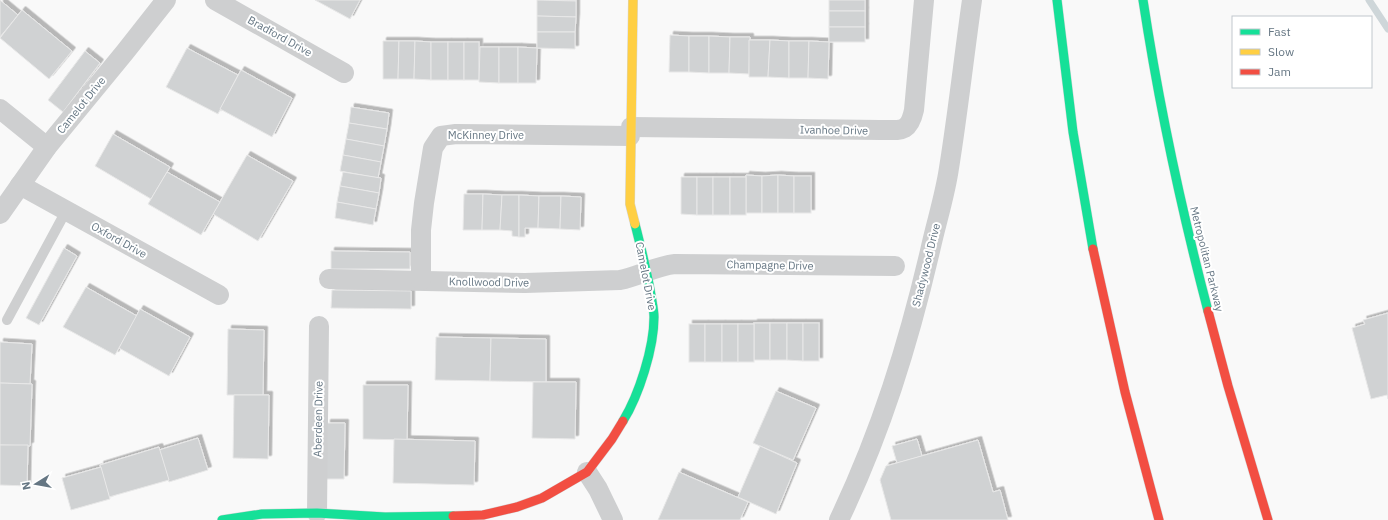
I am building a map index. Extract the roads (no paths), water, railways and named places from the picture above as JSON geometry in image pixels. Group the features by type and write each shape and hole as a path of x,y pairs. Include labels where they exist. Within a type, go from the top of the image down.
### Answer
{"main road":[{"name":"Camelot Drive","path":"222,520 262,514 316,513 385,518 483,515 542,498 587,472 612,439 627,415 645,368 653,333 654,315 647,272 630,204 633,0"},
{"path":"1068,0 1057,3 1066,83 1088,224 1129,411 1159,520"},
{"name":"Metropolitan Parkway","path":"1139,3 1145,15 1163,121 1190,243 1220,359 1268,520"}],"street":[{"name":"Camelot Drive","path":"0,214 47,147 158,12 166,0"},
{"name":"Bradford Drive","path":"215,0 344,73"},
{"name":"Ivanhoe Drive","path":"630,132 893,130 906,128 912,122 914,110 924,0"},
{"name":"Shadywood Drive","path":"839,520 865,464 882,419 900,365 918,300 949,170 972,0"},
{"path":"0,108 47,147"},
{"name":"McKinney Drive","path":"421,280 421,230 424,203 433,148 441,136 456,134 630,132"},
{"name":"Oxford Drive","path":"20,185 219,295"},
{"name":"Champagne Drive","path":"647,272 661,266 675,264 894,266"},
{"name":"Knollwood Drive","path":"329,279 525,283 620,280 635,277 647,272"},
{"name":"Aberdeen Drive","path":"316,513 319,326"},
{"path":"587,472 598,489 612,520"}],"lane":[{"path":"7,320 66,211"}],"waterway":[{"path":"1369,0 1388,29"}]}
